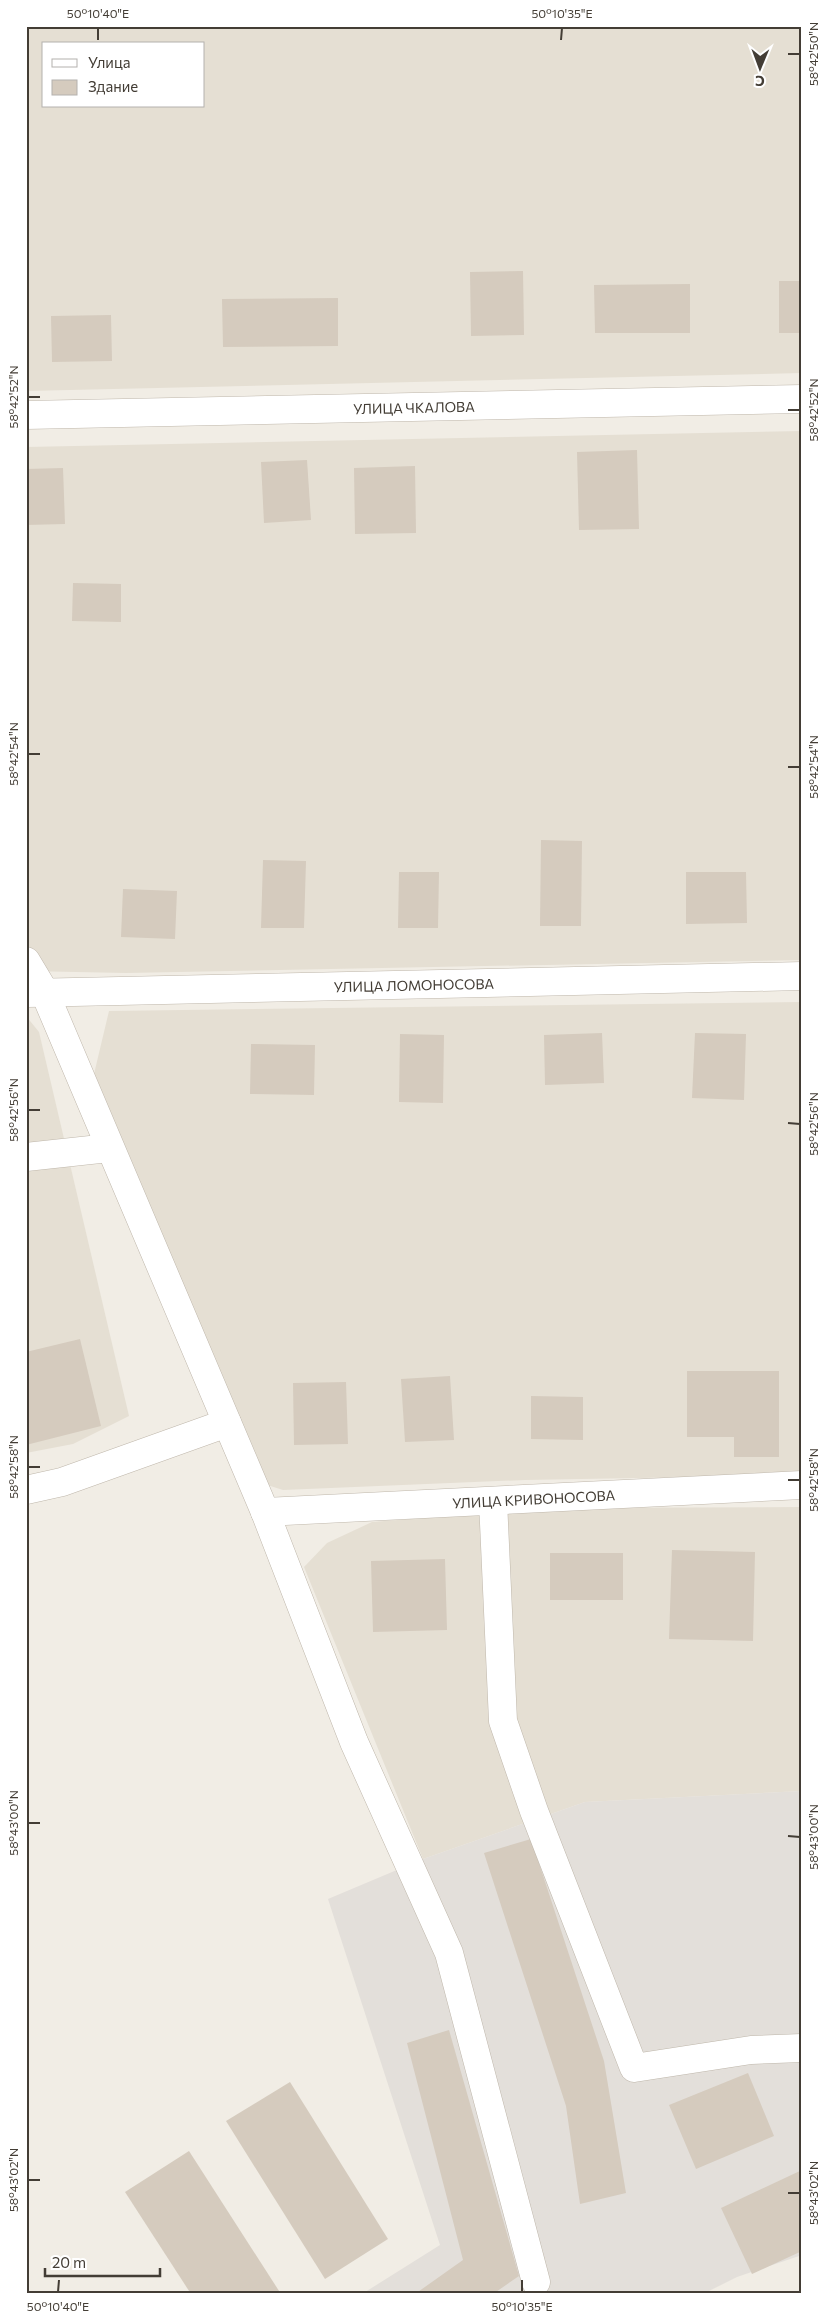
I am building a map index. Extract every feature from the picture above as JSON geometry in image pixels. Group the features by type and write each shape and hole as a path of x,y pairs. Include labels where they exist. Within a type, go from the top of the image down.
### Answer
{"street":[{"name":"УЛИЦА ЧКАЛОВА","path":"26,415 802,399"},
{"path":"26,961 35,992 109,1148 265,1512 354,1742 450,1953 536,2282"},
{"name":"УЛИЦА ЛОМОНОСОВА","path":"35,992 802,976"},
{"path":"26,1157 109,1148"},
{"path":"26,1490 62,1482 227,1423"},
{"name":"УЛИЦА КРИВОНОСОВА","path":"265,1512 802,1485"},
{"path":"493,1501 503,1721 534,1811 634,2068 751,2050 802,2048"}],"shaded area":[{"path":"26,26 802,26 802,373 26,391"},
{"path":"802,431 802,960 126,973 26,971 26,447"},
{"path":"802,1002 802,1475 525,1480 283,1490 242,1477 94,1074 109,1011"},
{"path":"26,1016 39,1032 129,1416 73,1444 26,1453"},
{"path":"802,1507 802,1791 585,1802 423,1859 304,1567 327,1543 372,1522 549,1508"},
{"path":"802,1791 802,2255 737,2277 703,2294 362,2294 440,2245 328,1899 423,1859 585,1802"}],"building":[{"path":"523,271 524,335 471,336 470,272"},
{"path":"779,281 802,281 802,333 779,333"},
{"path":"690,284 690,333 595,333 594,285"},
{"path":"338,298 338,346 223,347 222,299"},
{"path":"111,315 112,361 52,362 51,316"},
{"path":"637,450 639,529 579,530 577,452"},
{"path":"307,460 311,520 264,523 261,462"},
{"path":"415,466 416,533 355,534 354,468"},
{"path":"63,468 65,524 26,525 26,469"},
{"path":"73,583 121,584 121,622 72,621"},
{"path":"541,840 582,841 581,926 540,926"},
{"path":"263,860 306,861 304,928 261,928"},
{"path":"399,872 439,872 438,928 398,928"},
{"path":"686,872 746,872 747,923 686,924"},
{"path":"123,889 177,891 175,939 121,937"},
{"path":"602,1033 604,1083 545,1085 544,1035"},
{"path":"695,1033 746,1034 744,1100 692,1098"},
{"path":"400,1034 444,1035 443,1103 399,1102"},
{"path":"251,1044 315,1045 314,1095 250,1094"},
{"path":"80,1339 101,1426 26,1445 26,1352"},
{"path":"687,1371 779,1371 779,1457 734,1457 734,1437 687,1437"},
{"path":"450,1376 454,1440 405,1442 401,1379"},
{"path":"346,1382 348,1444 294,1445 293,1383"},
{"path":"531,1396 583,1397 583,1440 531,1439"},
{"path":"672,1550 755,1552 753,1641 669,1639"},
{"path":"550,1553 623,1553 623,1600 550,1600"},
{"path":"445,1559 447,1630 373,1632 371,1561"},
{"path":"531,1839 604,2061 626,2193 580,2204 566,2106 484,1853"},
{"path":"449,2030 519,2276 493,2294 415,2294 463,2260 407,2043"},
{"path":"748,2073 774,2136 696,2169 669,2105"},
{"path":"290,2082 388,2239 325,2279 226,2121"},
{"path":"189,2151 281,2294 191,2294 125,2192"},
{"path":"802,2170 802,2251 752,2274 721,2208"}]}
